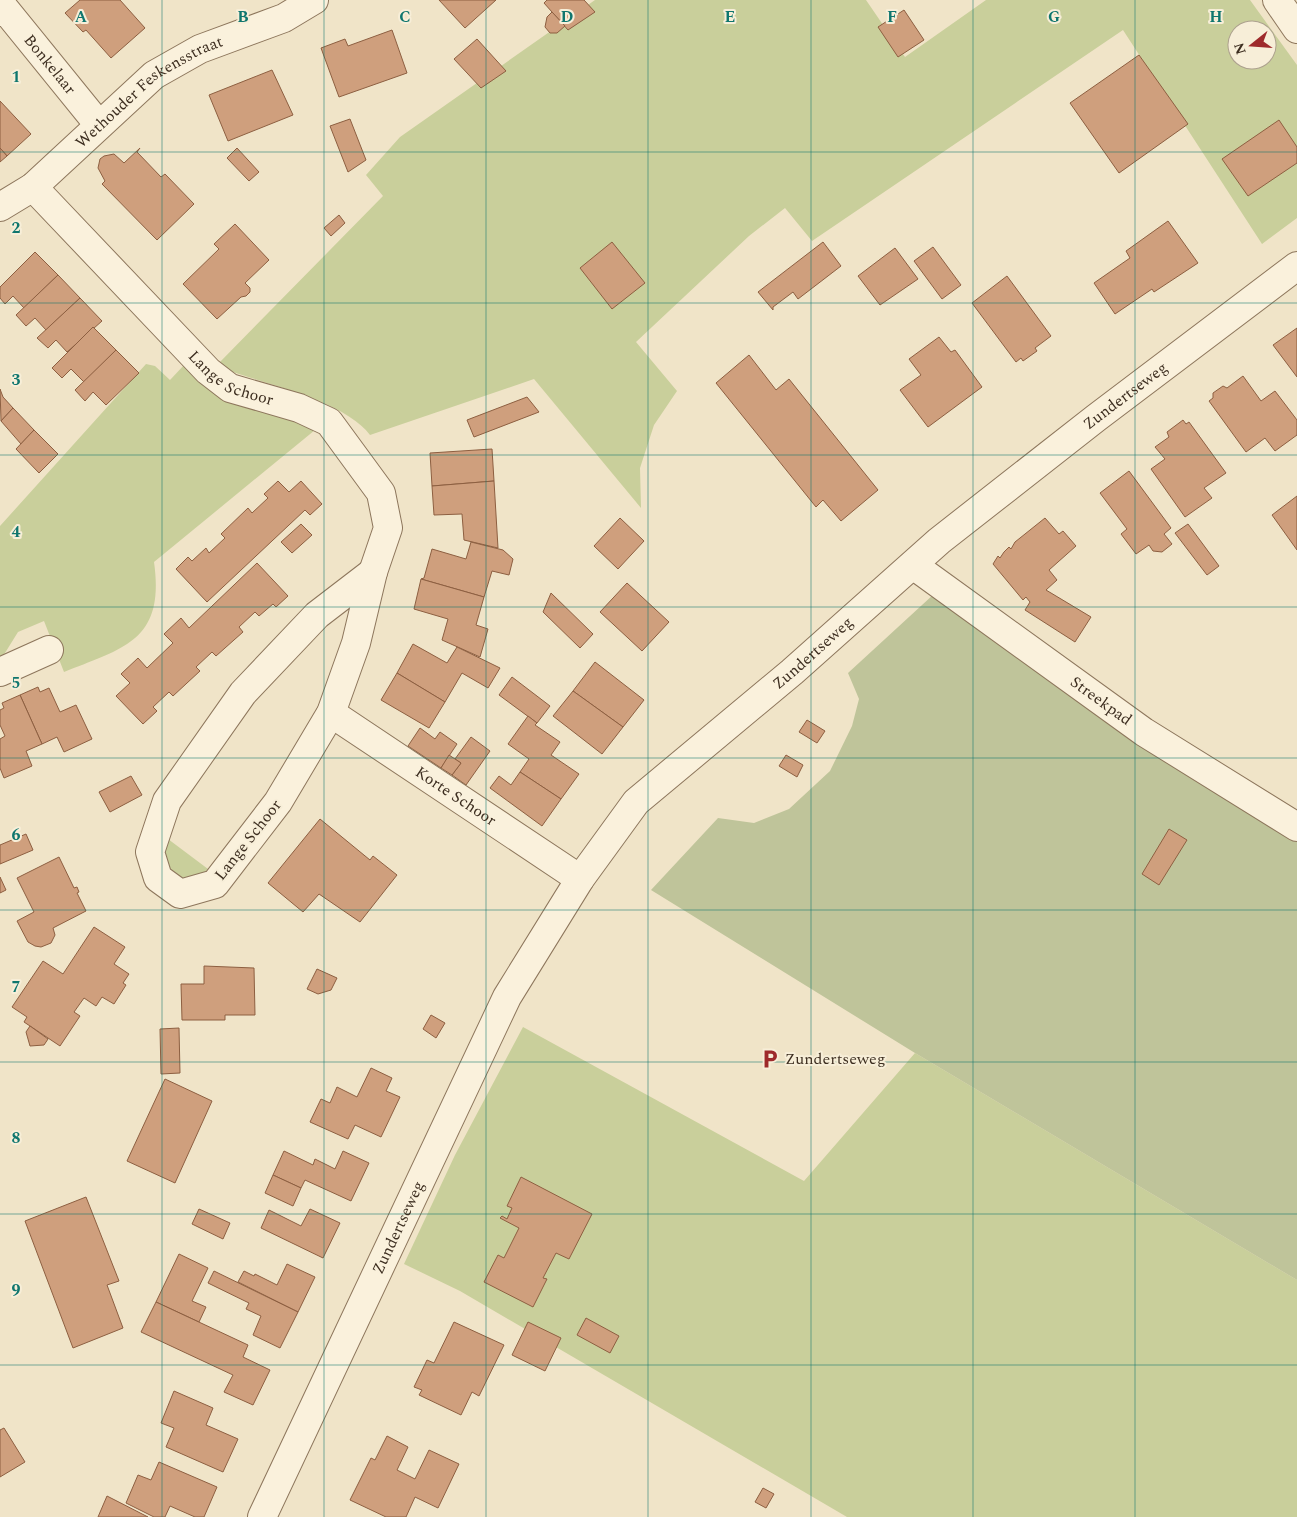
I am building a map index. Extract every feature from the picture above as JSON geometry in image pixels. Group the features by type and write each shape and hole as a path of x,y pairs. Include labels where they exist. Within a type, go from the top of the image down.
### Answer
{"street":[{"name":"Wethouder Feskensstraat","path":"0,207 32,187 154,75 200,49 284,18 314,0"},
{"path":"1277,0 1297,29"},
{"name":"Bonkelaar","path":"0,3 99,125"},
{"name":"Lange Schoor","path":"32,187 208,371 230,388 299,408 329,422 381,493 388,528 373,572 356,643 331,713 278,802 215,884 180,894 158,878 150,852 167,801 243,693 317,615 373,572"},
{"name":"Zundertseweg","path":"262,1517 507,997 580,879 636,802 792,672 913,565 1096,418 1297,266"},
{"name":"Streekpad","path":"913,565 1144,732 1297,827"},
{"path":"0,672 49,650"},
{"name":"Korte Schoor","path":"331,713 580,879"}],"green space":[{"path":"595,0 866,0 905,57 986,0 1250,0 1264,20 1227,20 1227,70 1277,70 1277,37 1297,65 1297,218 1262,244 1123,30 812,241 785,208 749,236 636,342 677,391 654,425 640,468 641,508 534,379 370,435 344,413 327,404 233,372 219,363 383,196 366,175 400,137"},
{"path":"146,364 155,366 170,380 185,364 315,430 154,562 156,588 153,609 146,625 136,637 105,656 64,672 44,621 18,632 0,661 0,526"},
{"path":"934,594 1297,838 1297,1280 915,1053 651,890 718,818 754,823 789,809 830,771 852,726 859,699 848,673"},
{"path":"168,839 208,869 196,880 180,880 169,875 160,850"},
{"path":"523,1027 804,1181 915,1053 1297,1280 1297,1517 847,1517 460,1291 404,1264 455,1155"}],"building":[{"path":"80,0 120,0 145,28 111,58 86,30 83,32 65,13"},
{"path":"439,0 496,0 465,28"},
{"path":"547,0 584,0 595,12 568,30 544,3"},
{"path":"904,10 924,40 898,57 878,27"},
{"path":"552,12 565,26 557,33 550,33 545,27 547,17"},
{"path":"392,30 407,73 339,97 321,48 345,39 348,46"},
{"path":"477,39 506,71 481,88 454,59"},
{"path":"1139,55 1188,124 1119,173 1070,103"},
{"path":"272,70 293,115 228,141 209,95"},
{"path":"0,101 31,134 7,156 0,148"},
{"path":"350,119 366,160 348,172 330,126"},
{"path":"1279,120 1297,147 1297,163 1248,196 1222,159"},
{"path":"0,148 7,156 0,162"},
{"path":"140,148 137,152 161,177 165,174 194,204 157,240 102,184 105,181 98,168 100,159 104,156 114,154 124,163"},
{"path":"237,148 259,172 249,181 227,158"},
{"path":"339,215 345,223 331,236 324,228"},
{"path":"1168,221 1198,263 1154,292 1152,289 1115,314 1094,283 1130,258 1126,251"},
{"path":"235,224 269,260 245,283 250,288 250,292 246,296 241,297 217,319 183,284 219,249 214,244"},
{"path":"612,242 645,283 612,309 580,268"},
{"path":"823,242 841,266 798,299 793,292 773,307 773,310 758,292"},
{"path":"933,247 961,285 942,299 914,261"},
{"path":"895,248 918,279 880,305 858,276"},
{"path":"35,252 58,275 24,308 13,296 5,304 0,298 0,287"},
{"path":"58,275 80,298 46,330 35,318 26,326 16,315"},
{"path":"1007,276 1051,336 1035,348 1037,351 1023,361 1021,358 1016,362 972,303"},
{"path":"80,298 102,321 67,352 56,340 48,348 37,338"},
{"path":"93,327 116,350 84,382 71,369 62,378 52,368"},
{"path":"1297,328 1297,377 1273,345"},
{"path":"939,337 951,352 955,350 982,387 928,427 900,390 921,375 909,359"},
{"path":"116,350 139,373 106,405 93,392 85,401 75,390"},
{"path":"749,355 776,390 789,379 878,490 841,521 823,500 816,507 716,383"},
{"path":"1243,376 1261,401 1275,391 1297,420 1297,435 1275,451 1265,438 1246,452 1209,401 1213,398 1213,393 1223,386 1227,388"},
{"path":"0,389 3,397 13,408 1,421"},
{"path":"527,397 539,412 474,437 467,420"},
{"path":"13,408 34,430 21,444 1,421"},
{"path":"1183,420 1186,424 1189,422 1226,473 1204,488 1212,498 1185,517 1151,469 1165,459 1155,447 1169,437 1167,432"},
{"path":"34,430 58,454 39,473 16,449"},
{"path":"492,449 494,481 432,486 430,453"},
{"path":"1129,471 1171,528 1164,534 1172,544 1162,552 1153,551 1149,545 1136,554 1121,534 1127,529 1100,493"},
{"path":"278,481 289,492 301,481 322,504 310,515 305,510 207,602 176,569 188,557 192,561 206,548 209,553 225,538 221,534 248,508 252,513 268,498 264,494"},
{"path":"494,481 498,548 464,540 462,514 434,515 432,486"},
{"path":"1297,496 1297,550 1272,515"},
{"path":"620,518 644,541 618,569 594,546"},
{"path":"1045,518 1059,534 1063,531 1076,546 1049,570 1057,580 1046,590 1091,617 1075,642 1025,610 1030,602 1026,597 1023,600 993,564 998,556 1000,558 1009,547 1011,549 1015,542"},
{"path":"301,524 312,535 292,553 281,542"},
{"path":"1188,524 1219,566 1207,575 1175,533"},
{"path":"471,542 503,550 513,559 509,575 492,571 484,597 421,579 424,578 432,549 466,559"},
{"path":"257,563 288,596 276,607 273,604 259,616 255,612 239,627 243,632 216,656 212,652 196,667 200,671 173,696 169,692 153,707 157,711 143,724 116,696 130,683 121,674 138,658 147,668 173,643 164,634 181,618 189,628"},
{"path":"421,579 484,597 476,625 488,629 480,657 442,640 448,619 414,609"},
{"path":"627,583 669,622 642,651 600,612"},
{"path":"551,593 593,634 580,648 543,612"},
{"path":"413,644 447,663 457,647 500,668 488,688 462,673 445,702 397,673"},
{"path":"595,662 644,700 623,727 573,691"},
{"path":"397,673 445,702 429,728 381,700"},
{"path":"512,677 550,706 537,723 499,695"},
{"path":"38,687 40,692 49,688 60,712 76,705 92,739 64,752 57,737 42,744 20,695"},
{"path":"573,691 623,727 602,754 553,716"},
{"path":"20,695 42,744 26,751 32,766 4,778 0,768 0,739 5,736 0,725 0,710 4,708 2,703"},
{"path":"528,716 537,723 535,725 560,742 551,755 579,774 561,799 520,772 529,759 508,744"},
{"path":"807,720 825,731 817,743 799,732"},
{"path":"420,728 435,739 440,732 457,744 441,768 408,746"},
{"path":"471,737 490,751 466,785 452,775 461,763 455,759"},
{"path":"449,755 461,763 452,775 441,768"},
{"path":"786,755 803,765 797,777 779,766"},
{"path":"520,772 561,799 542,826 490,788 499,776 511,785"},
{"path":"131,776 142,795 110,812 99,792"},
{"path":"320,819 370,860 373,856 397,875 360,922 319,894 303,912 268,883"},
{"path":"1169,829 1187,840 1159,885 1142,874"},
{"path":"26,834 33,850 0,864 0,845"},
{"path":"59,857 74,888 77,887 79,892 77,893 86,911 53,928 55,935 51,943 41,947 35,946 28,942 17,921 34,912 17,878"},
{"path":"0,877 6,890 0,893"},
{"path":"94,927 125,947 114,964 129,974 123,983 126,985 114,1004 102,997 96,1006 84,998 74,1012 80,1016 60,1046 24,1022 27,1017 12,1007 43,961 63,974"},
{"path":"204,966 254,968 255,1015 225,1015 225,1020 182,1020 181,984 204,984"},
{"path":"317,969 337,978 331,990 318,994 307,989"},
{"path":"431,1015 445,1023 436,1038 423,1029"},
{"path":"30,1026 48,1039 44,1045 30,1046 26,1032"},
{"path":"179,1028 180,1073 161,1074 160,1029"},
{"path":"371,1068 392,1078 386,1091 400,1097 381,1137 355,1125 348,1139 310,1122 321,1099 330,1103 337,1087 357,1097"},
{"path":"165,1079 212,1101 175,1183 127,1161"},
{"path":"284,1151 313,1165 315,1159 335,1169 343,1151 369,1163 351,1201 305,1180 301,1188 273,1175"},
{"path":"273,1175 301,1188 293,1206 265,1193"},
{"path":"521,1177 592,1214 569,1259 556,1253 543,1278 547,1279 533,1307 484,1282 498,1255 504,1258 519,1228 500,1218 502,1216 507,1219 512,1208 507,1206"},
{"path":"86,1197 119,1281 107,1285 123,1328 73,1348 25,1221"},
{"path":"199,1209 230,1223 223,1239 192,1224"},
{"path":"310,1209 340,1223 323,1258 261,1228 269,1210 301,1226"},
{"path":"179,1254 208,1268 192,1301 206,1307 199,1322 156,1302"},
{"path":"287,1264 315,1277 298,1312 238,1282 244,1271 254,1276 255,1274 277,1285"},
{"path":"214,1271 298,1312 280,1348 253,1335 261,1316 246,1309 249,1303 208,1283"},
{"path":"156,1302 248,1345 243,1357 270,1370 253,1405 224,1392 233,1375 141,1332"},
{"path":"586,1318 619,1336 610,1353 577,1335"},
{"path":"454,1322 504,1345 479,1396 472,1392 461,1415 419,1395 422,1390 414,1387 427,1360 434,1363"},
{"path":"528,1322 561,1338 545,1371 512,1355"},
{"path":"174,1391 213,1408 206,1425 238,1439 223,1472 166,1447 174,1428 161,1423"},
{"path":"4,1428 25,1462 0,1477 0,1430"},
{"path":"387,1436 408,1447 397,1470 415,1479 429,1450 459,1464 438,1508 415,1497 406,1517 386,1517 350,1500 371,1458 375,1460"},
{"path":"159,1462 217,1487 204,1517 195,1517 170,1506 165,1517 154,1517 126,1503 138,1475 151,1480"},
{"path":"763,1488 774,1494 766,1508 755,1502"},
{"path":"107,1496 148,1517 98,1517"}],"place":[{"name":"Zundertseweg","path":"770,1059"}]}
